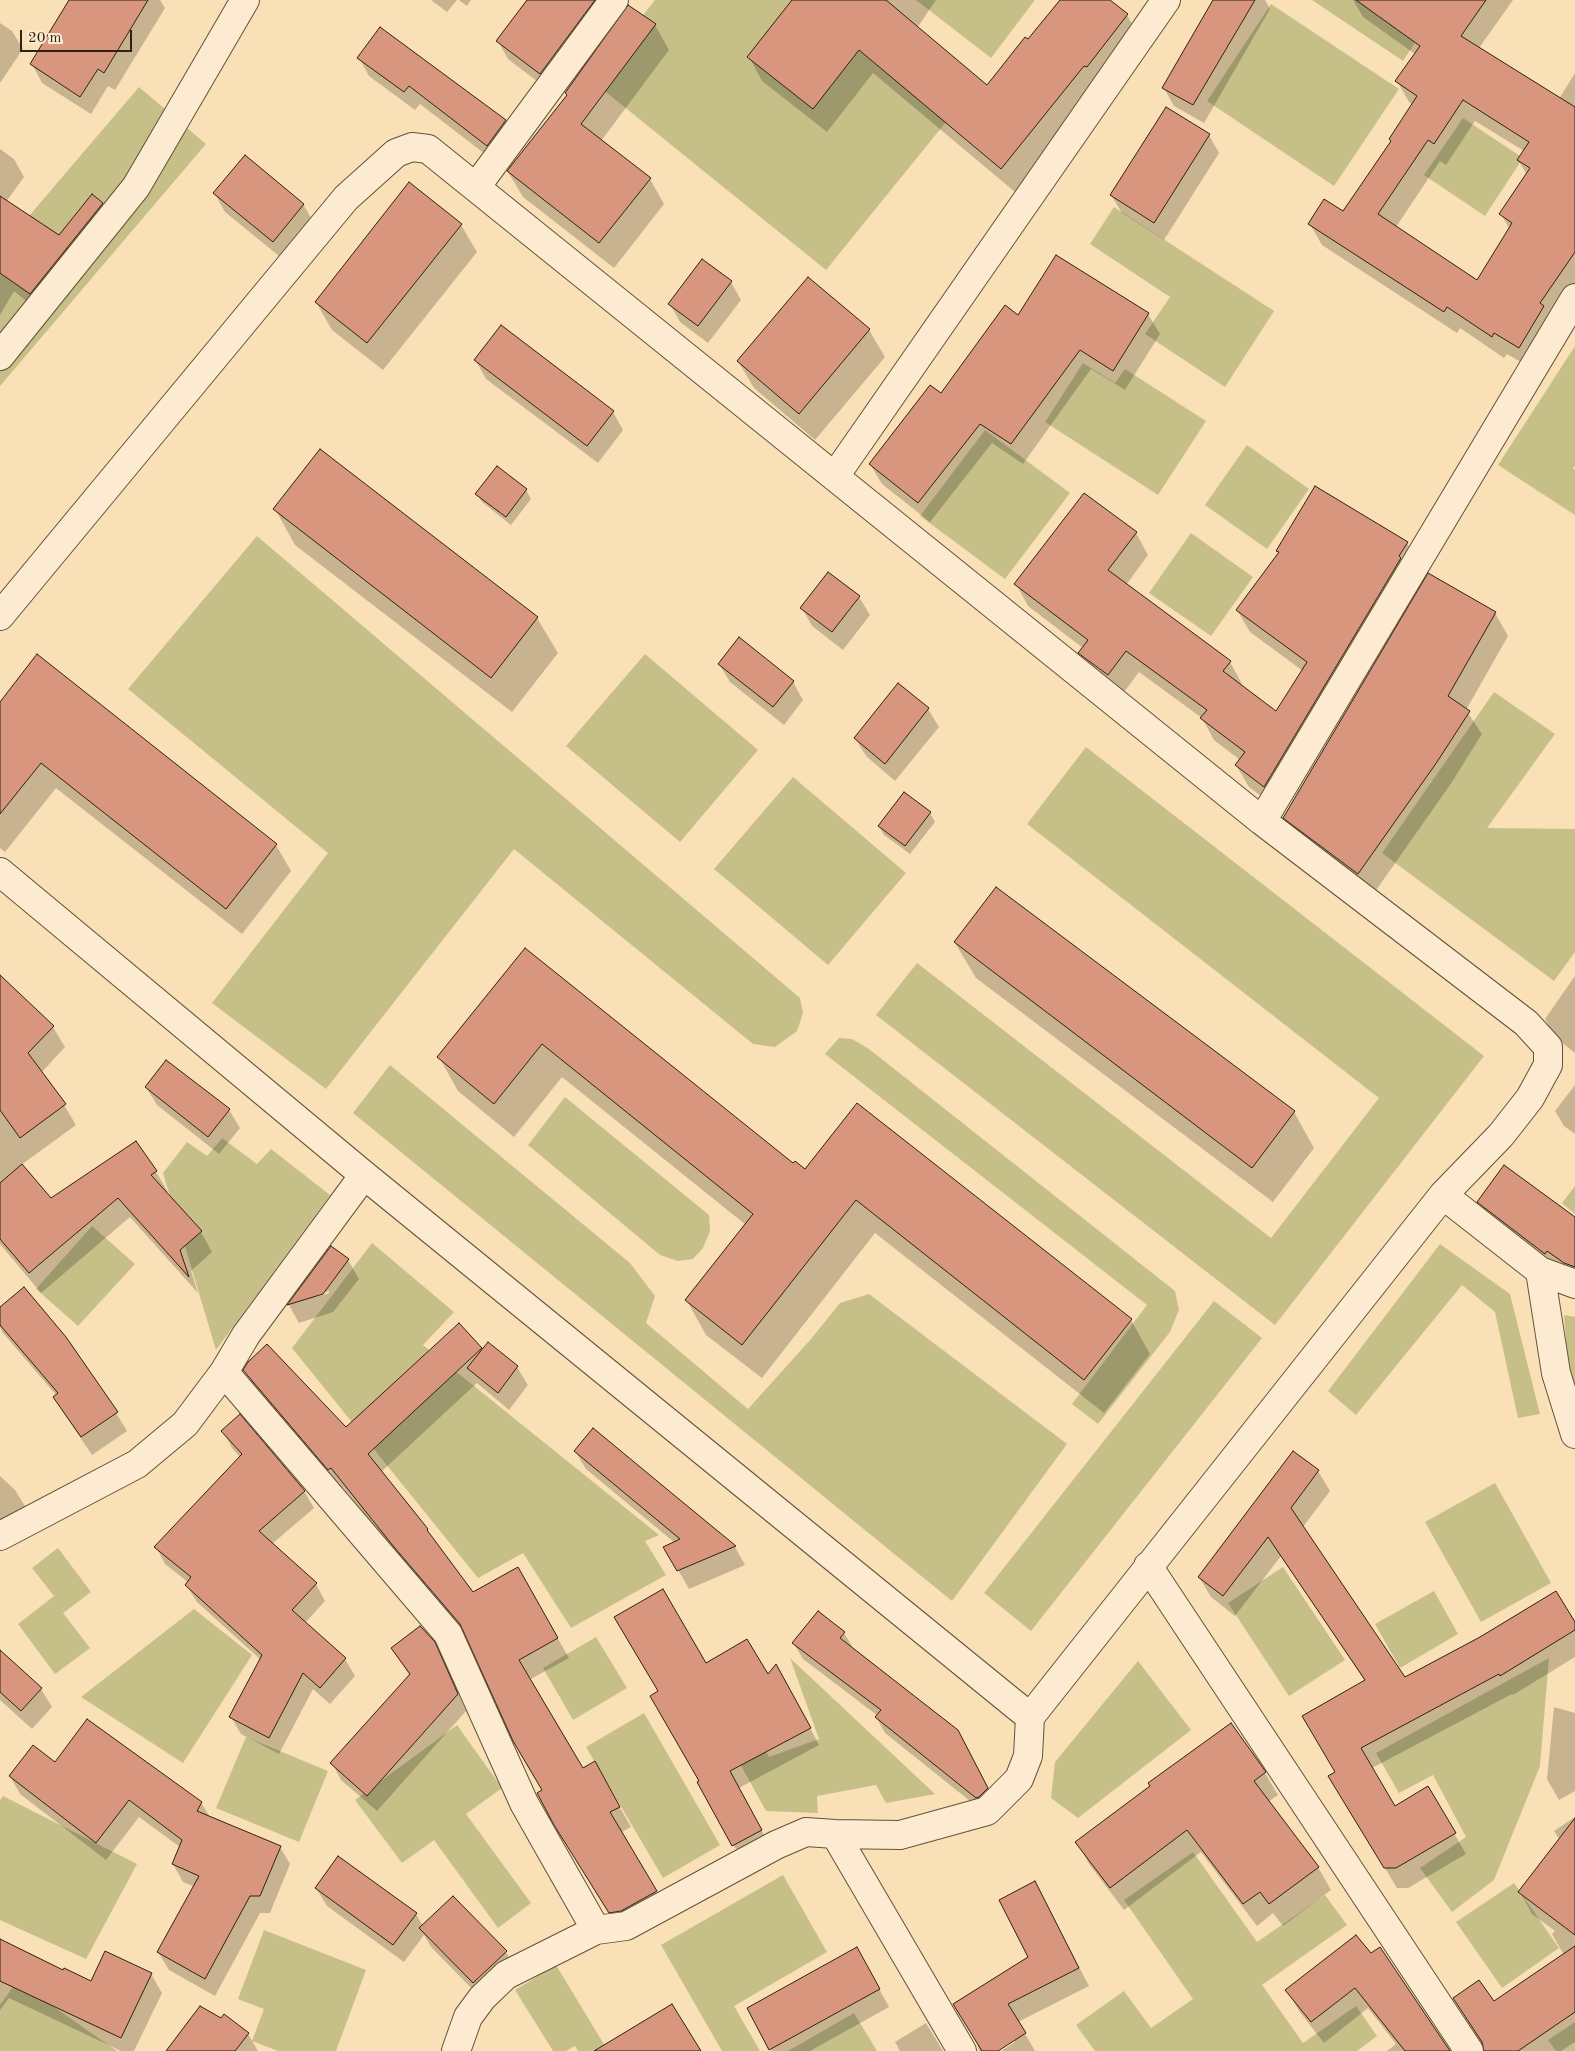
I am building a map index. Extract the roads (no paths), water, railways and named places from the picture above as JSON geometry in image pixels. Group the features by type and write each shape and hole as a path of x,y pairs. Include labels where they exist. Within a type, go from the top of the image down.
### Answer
{"street":[{"path":"0,356 136,187 245,0"},
{"path":"476,187 614,0"},
{"path":"835,476 1166,0"},
{"path":"0,616 346,198 396,153 412,148 428,149 1262,821 1526,1023 1548,1047 1548,1065 1530,1098 1502,1135 1443,1195 1030,1717 1028,1756 1019,1779 987,1811 900,1835 806,1832 626,1926 596,1930 506,1975 482,1998 468,2017 456,2051"},
{"path":"1262,821 1575,298"},
{"path":"0,872 364,1175 1030,1717"},
{"path":"0,1536 137,1464 185,1424 224,1372 246,1335 364,1175"},
{"path":"1443,1195 1540,1271 1575,1284"},
{"path":"1540,1271 1556,1372 1575,1434"},
{"path":"224,1372 448,1634 524,1803 596,1930"},
{"path":"1148,1566 1469,2051"},
{"path":"835,1834 962,2051"}]}
